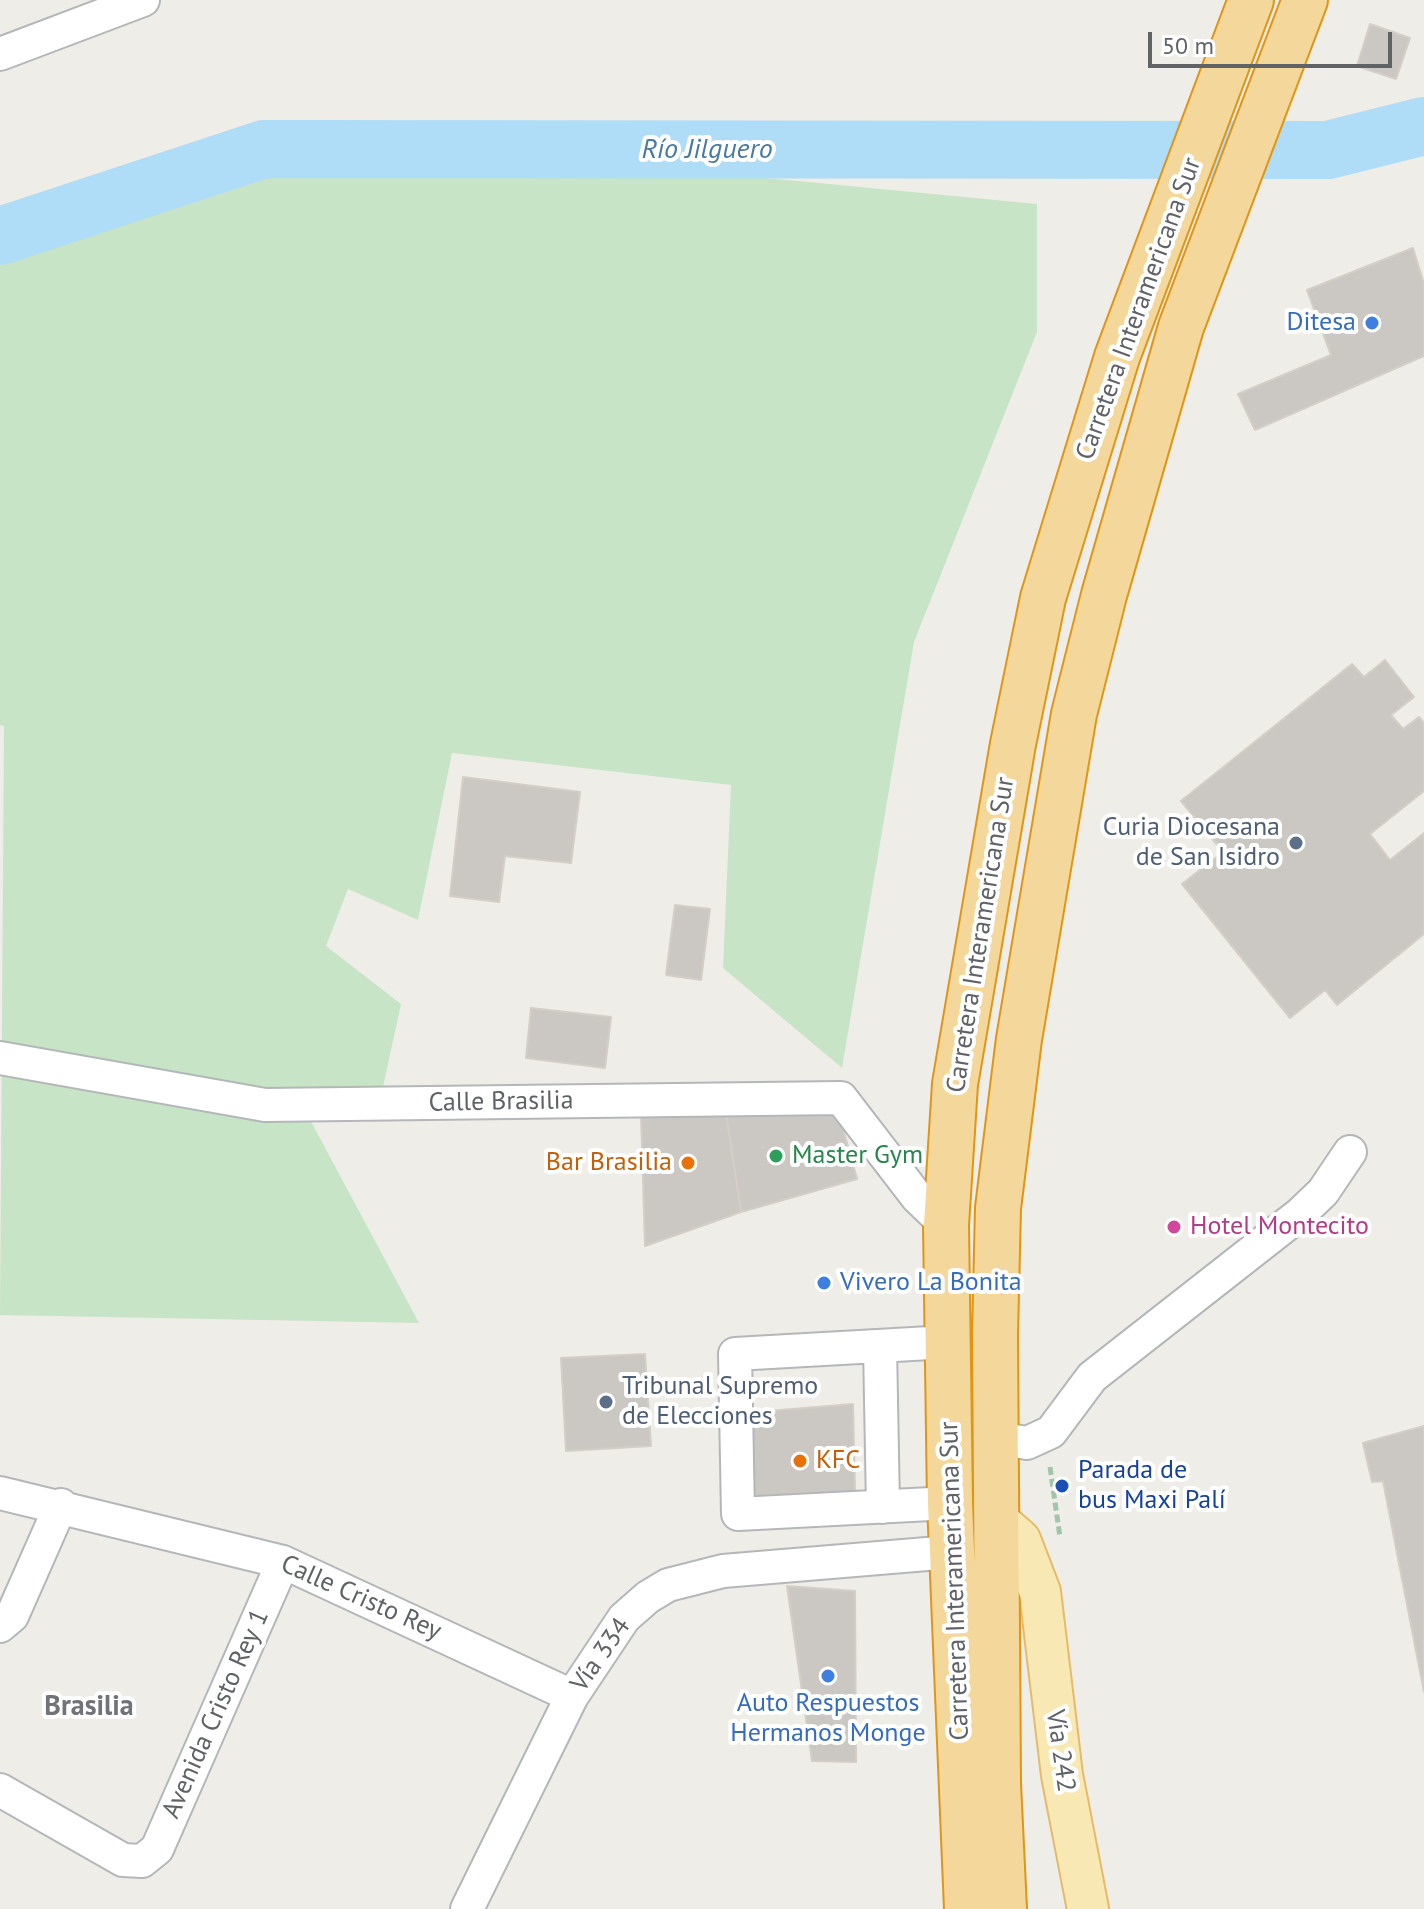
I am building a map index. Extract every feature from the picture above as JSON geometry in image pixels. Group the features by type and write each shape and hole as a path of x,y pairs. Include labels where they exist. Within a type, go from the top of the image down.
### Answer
{"highway":[{"name":"Carretera Interamericana Sur","path":"967,1909 950,1503 946,1225 952,1117 1013,744 1043,598 1117,357 1251,0"},
{"name":"Carretera Interamericana Sur","path":"1004,1909 997,1705 1006,1468 998,1208 1019,1039 1074,714 1104,595 1181,327 1305,0"},
{"path":"952,1117 980,1405 1006,1468 951,1552 968,1587 988,1651 997,1705"}],"main road":[{"name":"Vía 242","path":"1006,1468 1020,1540 1040,1592 1062,1775 1088,1909"}],"street":[{"path":"0,54 143,0"},
{"name":"Calle Brasilia","path":"0,1058 265,1105 841,1098 917,1197 946,1225"},
{"path":"1006,1468 1051,1432 1092,1377 1300,1214 1323,1192 1350,1152"},
{"path":"948,1342 735,1354 738,1514 950,1503"},
{"path":"880,1346 883,1507"},
{"name":"Calle Cristo Rey","path":"0,1493 61,1505 283,1562 572,1696"},
{"path":"0,1626 12,1616 61,1505"},
{"name":"Vía 334","path":"467,1909 572,1696 624,1618 668,1585 723,1571 773,1564 951,1552"},
{"name":"Avenida Cristo Rey 1","path":"0,1790 123,1860 142,1861 157,1849 283,1562"}],"path":[{"path":"1006,1468 1053,1472 1060,1549"}],"green space":[{"path":"264,149 465,149 1037,204 1037,332 914,642 842,1068 723,968 731,785 452,753 418,920 348,889 326,946 401,1004 383,1087 293,1088 419,1323 0,1315 4,726 0,725 0,236"}],"building":[{"path":"1370,24 1410,38 1396,79 1357,66"},
{"name":"Ditesa","path":"1413,248 1424,284 1424,356 1255,430 1238,394 1331,355 1307,290"},
{"name":"Curia Diocesana de San Isidro","path":"1385,660 1414,697 1391,715 1403,729 1419,717 1424,723 1424,791 1370,834 1390,860 1424,833 1424,934 1337,1005 1325,990 1290,1018 1182,884 1223,852 1181,801 1352,664 1364,677"},
{"path":"463,777 580,792 571,863 505,856 499,902 450,896"},
{"path":"675,905 710,909 701,980 666,975"},
{"path":"531,1008 611,1017 605,1068 526,1058"},
{"path":"838,1110 857,1179 741,1212 726,1113"},
{"name":"Bar Brasilia","path":"726,1113 741,1212 645,1246 641,1114"},
{"name":"Tribunal Supremo de Elecciones","path":"645,1354 651,1446 566,1451 561,1358"},
{"name":"KFC","path":"853,1404 855,1491 745,1501 744,1413"},
{"path":"1424,1426 1424,1692 1383,1481 1372,1482 1363,1443"},
{"name":"Auto Respuestos Hermanos Monge","path":"787,1586 855,1591 856,1762 812,1761"}],"waterway":[{"name":"Río Jilguero","path":"0,236 264,149 1328,150 1424,126"}],"place":[{"name":"Ditesa","path":"1372,323"},
{"name":"Curia Diocesana de San Isidro","path":"1296,843"},
{"name":"Master Gym","path":"776,1156"},
{"name":"Bar Brasilia","path":"688,1163"},
{"name":"Hotel Montecito","path":"1174,1227"},
{"name":"Vivero La Bonita","path":"824,1283"},
{"name":"Tribunal Supremo de Elecciones","path":"606,1402"},
{"name":"KFC","path":"800,1461"},
{"name":"Parada de bus Maxi Palí","path":"1062,1486"},
{"name":"Auto Respuestos Hermanos Monge","path":"828,1676"}],"district":[{"name":"Brasilia","path":"89,1707"}]}
